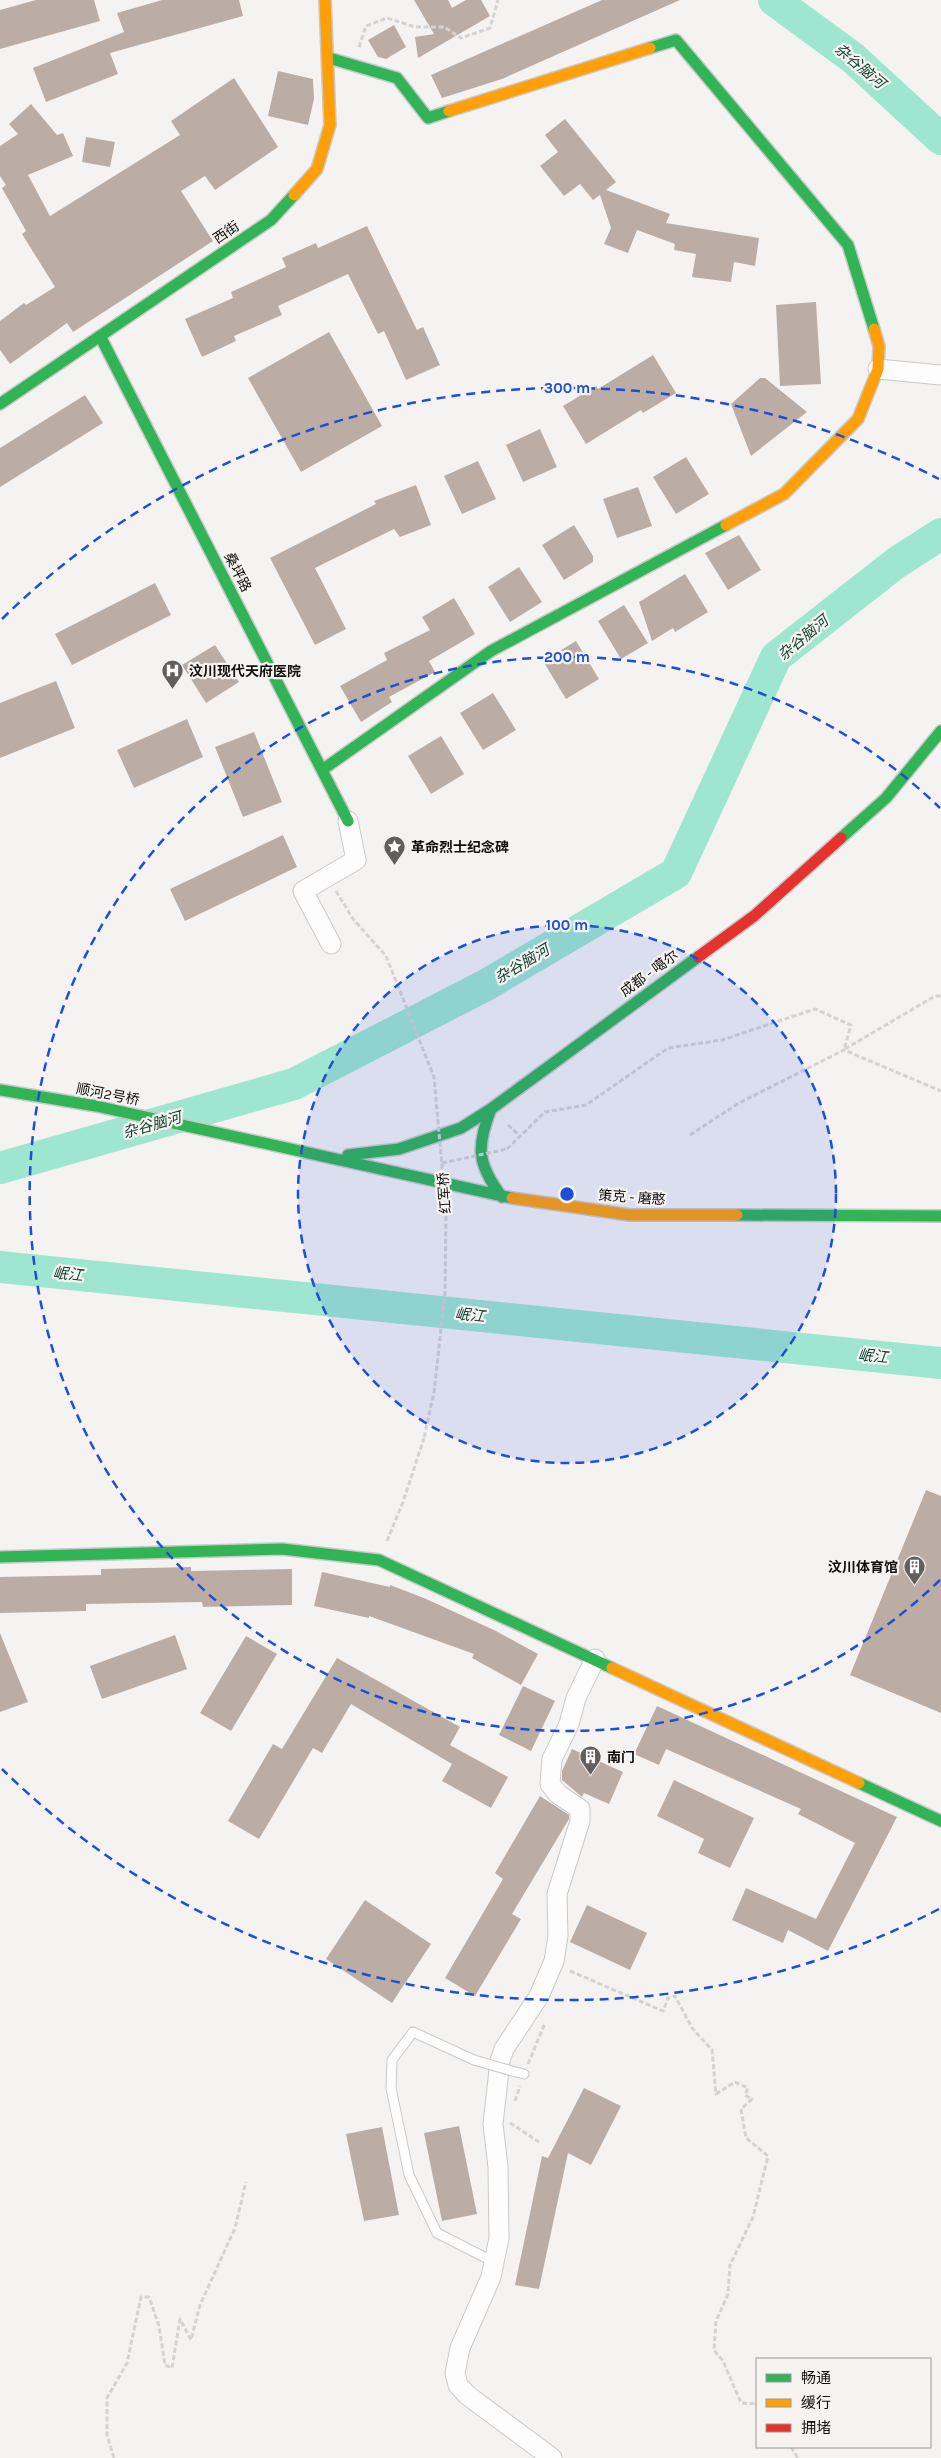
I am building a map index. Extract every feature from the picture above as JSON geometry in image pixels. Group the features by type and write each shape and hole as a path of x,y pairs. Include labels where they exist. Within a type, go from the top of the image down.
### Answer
{"main road":[{"name":"西街","path":"0,404 271,220 317,169 330,125 329,58 325,0"},
{"path":"322,770 491,651 784,494 858,419 878,369 879,346 848,245 676,40 428,118 397,78 329,58"},
{"name":"桑坪路","path":"100,336 348,821"},
{"name":"成都 - 噶尔","path":"327,1157 400,1149 461,1128 491,1109 754,916 886,798 941,731"},
{"name":"顺河2号桥","path":"0,1090 96,1106 327,1157"},
{"path":"491,1109 480,1144 481,1164 487,1179 502,1197"},
{"name":"策克 - 磨憨","path":"327,1157 502,1197 630,1215 941,1216"},
{"path":"0,1557 282,1549 379,1560 941,1821"}],"street":[{"path":"878,369 941,375"},
{"path":"331,944 302,891 356,860 348,821"},
{"path":"552,2458 467,2395 458,2385 455,2373 460,2348 491,2277 499,2238 498,2166 492,2124 500,2061 504,2049 539,1996 554,1961 558,1936 557,1894 580,1821 580,1809 558,1794 550,1784 552,1760 569,1724 576,1698 595,1660"}],"lane":[{"path":"494,2262 437,2233 409,2175 391,2088 392,2060 413,2032 474,2060 524,2074"}],"path":[{"path":"353,65 366,26 387,18 415,27 444,27 461,38 490,28 498,0"},
{"name":"红军桥","path":"327,877 353,919 386,956 434,1077 446,1210 445,1293 434,1392 424,1438 403,1502 379,1560"},
{"path":"690,1134 739,1103 844,1050 935,996 941,996"},
{"path":"442,1163 507,1149 546,1112 586,1106 668,1048 722,1040 815,1009 851,1025 844,1050"},
{"path":"844,1050 941,1091"},
{"path":"567,1970 663,2011 668,1998 675,1996 692,2028 712,2050 716,2094 736,2082 748,2088 746,2095 752,2099 741,2109 746,2138 768,2156 753,2217 730,2266 728,2294 716,2321 714,2350 723,2361 741,2403 756,2404"},
{"path":"514,2106 524,2074 545,2022"},
{"path":"511,2114 508,2122 539,2142"},
{"path":"114,2458 107,2435 107,2398 127,2363 141,2297 148,2297 159,2326 165,2365 172,2368 180,2319 191,2340 200,2305 235,2228 246,2182"}],"building":[{"path":"36,0 94,0 100,21 0,49 0,10"},
{"path":"162,0 239,0 243,16 110,53 118,74 46,102 33,68 124,32 117,13"},
{"path":"414,0 448,0 452,8 466,0 481,0 490,16 418,58 415,37 434,34"},
{"path":"602,0 680,0 502,79 442,98 431,75"},
{"path":"394,25 406,47 386,59 378,57 368,40"},
{"path":"278,71 313,79 314,99 308,125 268,116"},
{"path":"234,78 278,147 215,190 205,176 181,191 213,241 73,332 67,323 10,364 0,350 0,321 24,303 26,305 55,287 22,234 26,231 2,188 6,185 0,176 0,146 18,134 9,124 31,104 57,135 63,133 73,156 28,175 50,216 180,135 171,121"},
{"path":"565,119 616,182 606,190 670,214 666,223 759,238 755,266 734,262 731,282 692,277 696,254 674,250 675,244 637,230 628,253 604,244 611,228 600,195 593,200 580,184 564,196 540,166 558,152 545,135"},
{"path":"86,137 115,142 110,167 82,162"},
{"path":"367,226 417,330 423,327 440,365 406,380 384,331 378,334 348,274 278,306 282,315 234,336 236,341 202,357 185,319 233,298 231,292 286,267 282,258 316,243 318,248"},
{"path":"816,302 821,384 780,386 776,305"},
{"path":"329,332 382,426 301,472 248,378"},
{"path":"653,355 676,393 643,413 641,410 586,444 563,406 596,386 598,389"},
{"path":"760,378 765,378 807,412 751,456 731,404"},
{"path":"85,395 103,423 0,487 0,448"},
{"path":"540,429 557,467 523,482 506,445"},
{"path":"686,457 709,494 676,514 653,477"},
{"path":"478,461 496,499 462,514 444,476"},
{"path":"416,485 431,525 400,537 394,529 315,568 346,629 315,645 270,558 376,504 374,501"},
{"path":"638,487 652,526 617,538 603,499"},
{"path":"574,525 593,556 593,562 564,580 542,545"},
{"path":"739,535 761,570 728,590 705,553"},
{"path":"519,567 542,602 510,622 488,587"},
{"path":"685,574 708,612 675,632 673,628 652,641 639,602"},
{"path":"155,583 171,615 72,665 55,634"},
{"path":"454,598 475,634 429,661 435,672 389,697 392,702 361,722 340,686 387,660 384,653 430,630 422,617"},
{"path":"624,605 648,643 621,659 598,621"},
{"path":"576,641 599,679 566,699 543,661"},
{"path":"215,645 239,682 206,703 182,665"},
{"path":"56,681 75,728 0,758 0,703"},
{"path":"493,693 516,730 483,750 460,713"},
{"path":"187,719 203,757 134,788 117,750"},
{"path":"254,732 282,802 243,817 215,747"},
{"path":"441,736 464,774 431,794 408,756"},
{"path":"283,835 297,867 185,921 170,889"},
{"name":"汶川体育馆","path":"926,1490 941,1496 941,1713 850,1675"},
{"path":"191,1567 191,1571 292,1569 292,1605 203,1607 202,1602 86,1604 86,1611 0,1613 0,1577 101,1575 101,1569"},
{"path":"322,1572 390,1587 390,1585 424,1598 496,1631 538,1654 521,1685 472,1658 474,1654 369,1616 369,1618 314,1606"},
{"path":"0,1633 28,1702 0,1712"},
{"path":"175,1635 187,1669 102,1699 90,1666"},
{"path":"246,1636 277,1654 231,1731 200,1713"},
{"path":"337,1658 460,1727 450,1745 508,1777 491,1808 442,1781 452,1764 351,1704 322,1753 313,1748 259,1839 228,1821 273,1744 282,1749"},
{"path":"523,1686 555,1701 531,1751 499,1735"},
{"path":"657,1706 897,1817 828,1951 788,1930 783,1943 732,1920 746,1888 816,1919 855,1843 798,1814 801,1809 666,1749 659,1765 634,1754"},
{"name":"南门","path":"572,1749 623,1772 609,1804 584,1793 582,1797 562,1780 562,1771"},
{"path":"674,1780 754,1818 730,1868 698,1853 704,1839 657,1816"},
{"path":"540,1796 569,1815 569,1819 512,1914 521,1919 475,1996 445,1978 503,1879 495,1873"},
{"path":"365,1900 431,1944 392,2003 326,1959"},
{"path":"587,1905 647,1933 630,1970 570,1942"},
{"path":"584,2088 621,2106 591,2165 568,2153 539,2289 515,2285 542,2156 548,2158"},
{"path":"459,2126 477,2214 442,2221 424,2133"},
{"path":"382,2127 399,2215 364,2221 346,2134"}],"waterway":[{"name":"杂谷脑河","path":"774,0 853,58 941,139"},
{"name":"杂谷脑河","path":"0,1168 294,1084 486,985 676,873 776,657 896,563 941,534"},
{"name":"岷江","path":"0,1267 941,1363"}],"traffic: fast":[{"path":"650,48 676,40 848,245 874,329"},
{"path":"329,58 397,78 428,118 449,111"},
{"path":"0,404 271,220 294,195"},
{"path":"100,336 348,821"},
{"path":"322,770 491,651 726,525"},
{"path":"841,838 886,798 941,731"},
{"path":"348,1155 399,1149 461,1128 491,1109 698,957"},
{"path":"0,1090 96,1106 512,1198"},
{"path":"491,1109 483,1134 482,1155 488,1175 502,1197"},
{"path":"737,1215 941,1216"},
{"path":"0,1557 282,1549 379,1560 612,1668"},
{"path":"859,1783 941,1821"}],"traffic: slow":[{"path":"294,195 317,169 330,125 325,0"},
{"path":"449,111 650,48"},
{"path":"726,525 784,494 858,419 878,369 879,346 874,329"},
{"path":"512,1198 630,1215 737,1215"},
{"path":"612,1668 859,1783"}],"traffic: jam":[{"path":"698,957 754,916 841,838"}],"place":[{"name":"汶川现代天府医院","path":"173,690"},
{"name":"革命烈士纪念碑","path":"395,866"},
{"name":"汶川体育馆","path":"914,1586"},
{"name":"南门","path":"591,1776"}]}
